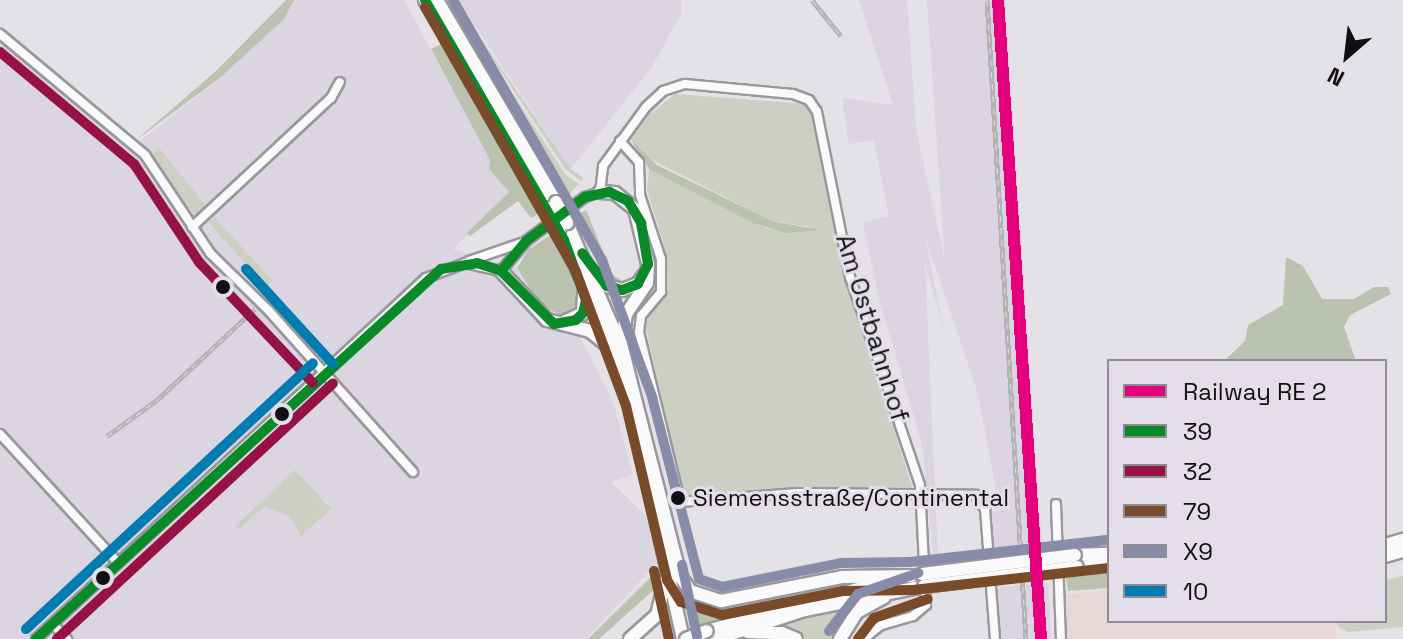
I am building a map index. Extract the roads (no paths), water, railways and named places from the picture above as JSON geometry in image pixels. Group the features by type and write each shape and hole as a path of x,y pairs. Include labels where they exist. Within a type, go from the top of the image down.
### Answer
{"highway":[{"path":"425,0 552,205"},
{"path":"437,0 584,268 617,349 663,500 680,576 690,591 707,601 842,577 918,581"},
{"path":"600,192 615,193 635,209 648,264 647,283 623,321 617,349 686,639"},
{"path":"584,268 607,286 622,290 638,284 648,264"},
{"path":"554,324 576,320 586,307 584,268"},
{"path":"501,271 554,324 590,331 617,349"},
{"path":"663,500 686,639"},
{"path":"630,639 649,625 663,605 664,549"},
{"path":"716,635 800,601 1107,554"},
{"path":"1076,561 1107,565"},
{"path":"716,635 918,581"},
{"path":"840,639 865,606 918,581"},
{"path":"686,639 762,631 796,639"}],"street":[{"path":"0,34 145,155 219,263 413,472"},
{"path":"192,227 331,98 340,82"},
{"name":"Am Ostbahnhof","path":"600,192 603,166 620,141 654,99 678,85 793,94 812,103 850,277 920,494 926,605 913,616 881,625 864,639"},
{"path":"620,141 639,162 640,195 661,259 661,292 641,316 639,332 680,502 798,493 971,493 983,502 995,639"},
{"path":"465,263 501,271 526,241 585,197 600,192"},
{"path":"36,639 426,278 526,241"},
{"path":"0,434 118,563"},
{"path":"1056,504 1061,639"},
{"path":"53,624 67,639"}],"railway":[{"path":"812,0 841,36"},
{"path":"987,0 1026,639"},
{"path":"107,436 157,400 255,309"}],"place":[{"name":"Siemensstraße/Continental","path":"678,498"}]}
